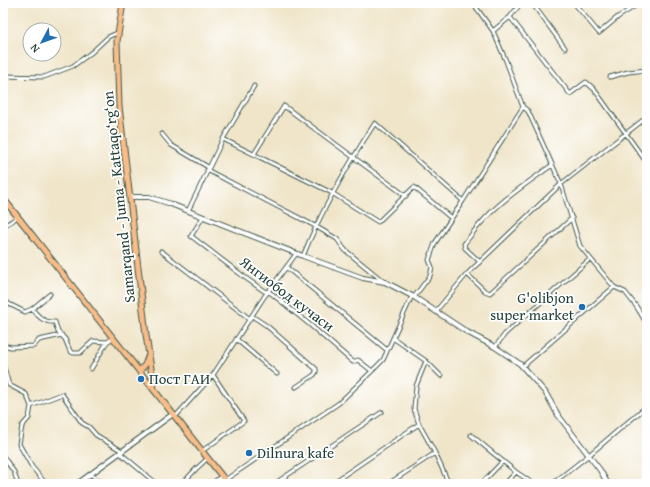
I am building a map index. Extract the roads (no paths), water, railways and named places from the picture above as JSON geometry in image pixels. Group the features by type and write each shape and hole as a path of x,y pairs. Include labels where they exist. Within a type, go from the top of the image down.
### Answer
{"main road":[{"name":"Samarqand - Juma - Kattaqo‘rg‘on","path":"123,3 118,33 119,106 154,389"},
{"path":"3,198 225,480"},
{"path":"139,371 146,363 149,356"},
{"path":"134,364 141,365 146,363"}],"street":[{"path":"473,3 493,31 523,107 528,111 562,184 580,246 614,287 625,292 647,324"},
{"path":"493,31 510,17 521,3"},
{"path":"532,3 565,48"},
{"path":"574,3 599,33 618,17 640,3"},
{"path":"510,17 570,94 586,82 594,89 647,163"},
{"path":"3,76 44,76 73,66 92,52 108,37 118,33"},
{"path":"610,77 628,72 647,70"},
{"path":"188,211 223,139 254,86"},
{"path":"254,154 284,106 406,196"},
{"path":"211,484 225,480 339,403 383,360 413,297 430,276 432,267 429,260 435,243 523,107"},
{"path":"436,311 467,274 562,184 647,117"},
{"path":"303,256 332,193 353,156 375,123 463,201"},
{"name":"Янгиобод кучаси","path":"162,134 171,145 208,168 316,226 337,239 345,250 385,282 413,297 467,332 495,347 522,367 545,392 558,415 600,470 608,484"},
{"path":"223,139 332,193 378,222 414,187 451,218"},
{"path":"480,262 465,248 464,244 487,217 513,194 552,165"},
{"name":"Янгиобод кучаси","path":"130,197 149,197 296,254 363,278 385,282"},
{"path":"3,226 18,216"},
{"name":"Янгиобод кучаси","path":"203,217 191,236 247,279 271,293 353,362 358,360 372,371"},
{"path":"467,274 485,291 490,293 572,218"},
{"path":"161,250 251,317 267,326 316,369 314,375 296,387"},
{"path":"77,484 174,416 213,375 267,292 296,254"},
{"path":"495,347 505,334 590,259"},
{"path":"286,267 387,350"},
{"path":"522,367 614,287"},
{"path":"3,298 10,304 25,312 32,309 50,294"},
{"path":"32,309 42,320 55,322 58,332 62,335 70,351 73,353 80,354 93,341 107,342"},
{"path":"3,345 11,347 34,346 40,340 62,335"},
{"path":"91,370 107,342 113,338"},
{"path":"393,338 426,361 441,376"},
{"path":"236,339 277,374"},
{"path":"426,361 416,386 414,409 419,424 435,453 449,484"},
{"path":"3,364 9,385 26,394 31,406 29,418 22,426 19,444 32,468 46,484"},
{"path":"202,451 244,421 213,375"},
{"path":"31,406 62,394 82,423 89,427 96,435 121,452 157,484"},
{"path":"552,484 589,456 647,406"},
{"path":"274,484 382,412"},
{"path":"331,484 419,424"},
{"path":"471,435 516,472 534,484"},
{"path":"388,484 435,453"},
{"path":"3,456 14,472 18,484"},
{"path":"182,484 208,458"},
{"path":"481,484 503,461"},
{"path":"505,484 516,472"},
{"path":"90,474 105,484"},
{"path":"441,484 447,480"}],"place":[{"name":"G'olibjon super market","path":"582,307"},
{"name":"Пост ГАИ","path":"141,379"},
{"name":"Dilnura kafe","path":"249,453"}]}
